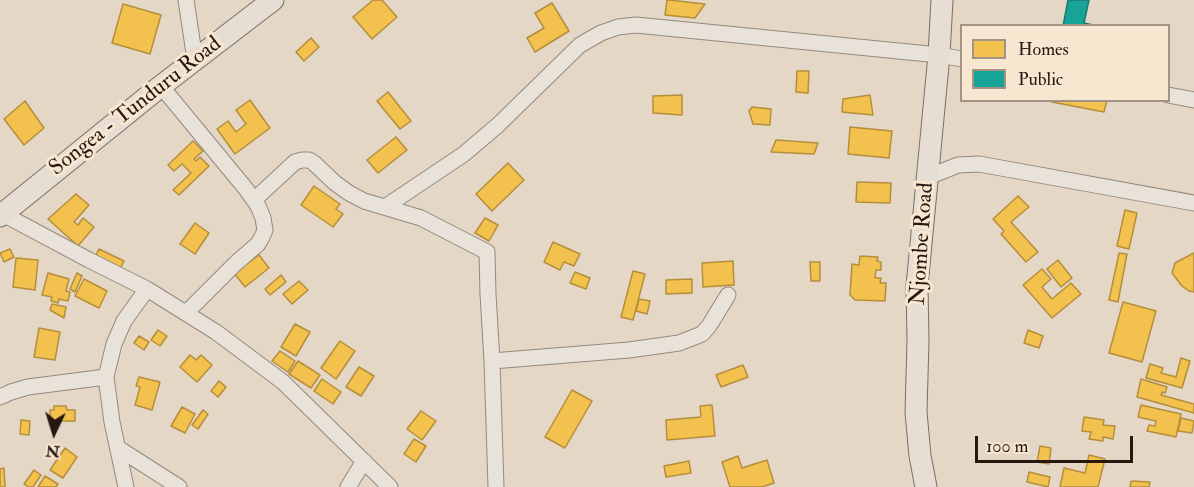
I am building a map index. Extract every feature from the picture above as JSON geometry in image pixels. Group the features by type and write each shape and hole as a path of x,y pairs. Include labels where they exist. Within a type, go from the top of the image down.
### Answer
{"highway":[{"name":"Songea - Tunduru Road","path":"1,215 161,86 273,0"},
{"name":"Njombe Road","path":"926,487 920,456 916,412 917,286 939,55 942,0"}],"street":[{"path":"186,0 195,60"},
{"path":"385,207 464,154 498,125 580,45 601,33 618,27 636,25 960,59"},
{"path":"161,86 254,200 263,218 265,230 258,244 186,313"},
{"path":"1170,95 1194,100"},
{"path":"254,200 296,162 309,160 335,183 364,201 421,218 487,252 496,487"},
{"path":"928,177 958,165 979,165 1194,203"},
{"path":"1,215 147,289 216,332 283,382 390,487"},
{"path":"126,487 112,423 106,377 114,344 124,321 147,289"},
{"path":"492,361 629,350 679,343 702,334 728,295"},
{"path":"0,397 28,387 106,377"},
{"path":"118,448 179,487"},
{"path":"348,487 364,461"}],"building: Homes":[{"path":"373,0 382,0 397,17 372,39 353,17"},
{"path":"667,0 705,4 695,18 665,15"},
{"path":"552,3 569,31 535,52 527,38 544,28 535,13"},
{"path":"123,4 161,15 150,54 112,43"},
{"path":"311,38 319,47 304,61 296,52"},
{"path":"797,71 809,71 808,93 796,92"},
{"path":"388,92 411,121 400,129 377,101"},
{"path":"682,95 682,115 653,113 653,96"},
{"path":"870,95 873,115 842,112 843,99"},
{"path":"250,100 270,128 235,154 217,129 228,121 236,132 246,124 236,110"},
{"path":"25,101 44,128 24,145 4,119"},
{"path":"1052,102 1106,102 1104,112"},
{"path":"752,107 771,109 770,125 753,124 749,111"},
{"path":"850,127 892,131 889,158 848,154"},
{"path":"396,137 407,150 378,173 367,160"},
{"path":"776,140 818,143 814,154 771,152"},
{"path":"193,141 203,151 194,159 196,161 200,157 209,166 179,195 173,190 191,173 182,164 174,171 168,165"},
{"path":"508,163 524,180 492,211 476,194"},
{"path":"857,182 891,183 890,203 856,202"},
{"path":"314,186 340,204 336,209 343,214 333,227 301,205"},
{"path":"76,194 89,205 74,222 78,225 83,218 94,227 78,246 48,219"},
{"path":"1018,196 1029,207 1011,222 1038,252 1026,262 1001,234 1004,231 993,219"},
{"path":"1125,210 1137,213 1129,249 1117,246"},
{"path":"485,218 498,225 489,241 475,233"},
{"path":"195,223 209,233 195,254 180,244"},
{"path":"553,242 580,254 574,266 564,262 560,270 544,262"},
{"path":"10,249 14,257 4,262 0,253"},
{"path":"99,249 124,261 120,269 95,257"},
{"path":"1119,253 1127,254 1118,302 1109,300"},
{"path":"1194,253 1194,292 1182,286 1172,273 1175,263"},
{"path":"259,255 269,268 245,287 234,273"},
{"path":"860,256 878,257 877,261 881,262 881,270 876,270 875,278 881,278 880,283 886,283 885,301 855,300 850,295 852,264 859,265"},
{"path":"16,258 38,260 35,290 13,287"},
{"path":"1058,260 1072,278 1061,287 1047,269"},
{"path":"733,261 734,285 703,287 702,263"},
{"path":"810,262 820,262 820,281 811,281"},
{"path":"1042,269 1051,279 1042,287 1052,299 1071,283 1081,294 1052,318 1023,285"},
{"path":"633,271 645,274 633,320 621,317"},
{"path":"575,272 590,278 586,289 570,283"},
{"path":"48,273 69,279 66,291 70,292 68,301 59,299 58,303 51,301 52,297 42,295"},
{"path":"77,273 82,276 75,292 70,289"},
{"path":"281,275 286,282 270,295 265,289"},
{"path":"84,279 107,291 99,308 75,296"},
{"path":"692,279 692,293 666,294 666,280"},
{"path":"299,281 308,290 292,304 283,294"},
{"path":"639,299 650,301 647,314 636,311"},
{"path":"1123,302 1156,311 1142,362 1109,353"},
{"path":"52,304 66,307 64,318 50,310"},
{"path":"295,324 310,332 296,356 281,347"},
{"path":"39,328 60,332 55,360 34,357"},
{"path":"158,330 167,336 160,346 151,340"},
{"path":"1028,330 1043,336 1039,348 1024,343"},
{"path":"139,336 149,342 144,350 134,343"},
{"path":"340,341 355,351 336,379 321,368"},
{"path":"280,351 295,361 288,372 272,361"},
{"path":"190,355 196,360 201,355 212,365 197,382 180,367"},
{"path":"1181,358 1190,361 1182,388 1146,378 1150,364 1163,368 1161,373 1176,377"},
{"path":"298,361 320,375 311,388 289,374"},
{"path":"743,365 748,377 721,387 716,375"},
{"path":"359,367 374,376 361,396 346,387"},
{"path":"139,377 160,382 152,410 135,405 140,387 136,386"},
{"path":"322,379 341,392 333,404 314,391"},
{"path":"1141,379 1167,387 1165,393 1162,392 1161,395 1194,404 1194,413 1137,397"},
{"path":"219,381 226,387 218,397 211,391"},
{"path":"572,390 592,401 565,448 545,437"},
{"path":"712,405 715,436 667,440 666,420 701,417 700,406"},
{"path":"1141,405 1181,414 1176,437 1147,431 1149,425 1155,426 1156,421 1138,417"},
{"path":"54,406 66,406 67,410 75,410 75,421 50,421 50,410 54,410"},
{"path":"182,407 195,414 185,433 171,426"},
{"path":"203,410 208,414 198,429 192,425"},
{"path":"421,411 436,421 422,440 407,429"},
{"path":"1084,417 1104,420 1103,425 1115,426 1113,439 1103,437 1103,441 1089,439 1091,432 1082,431"},
{"path":"1181,418 1194,421 1192,433 1178,431"},
{"path":"21,420 30,421 29,435 20,434"},
{"path":"414,439 426,446 416,462 404,454"},
{"path":"1040,446 1051,448 1049,464 1037,462"},
{"path":"65,448 77,457 63,478 50,470"},
{"path":"1089,455 1105,459 1098,487 1060,487 1064,468 1085,473"},
{"path":"738,456 742,468 767,460 774,483 762,487 730,487 722,462"},
{"path":"689,461 691,473 666,477 664,466"},
{"path":"4,468 5,487 0,487 0,469"},
{"path":"34,470 41,475 33,487 28,487 24,484"},
{"path":"1029,472 1050,477 1048,487 1027,482"},
{"path":"45,476 58,484 56,487 38,487"},
{"path":"1131,481 1150,482 1149,487 1130,487"}],"building: Public":[{"path":"1068,0 1089,0 1084,23 1089,24 1063,24"}]}
